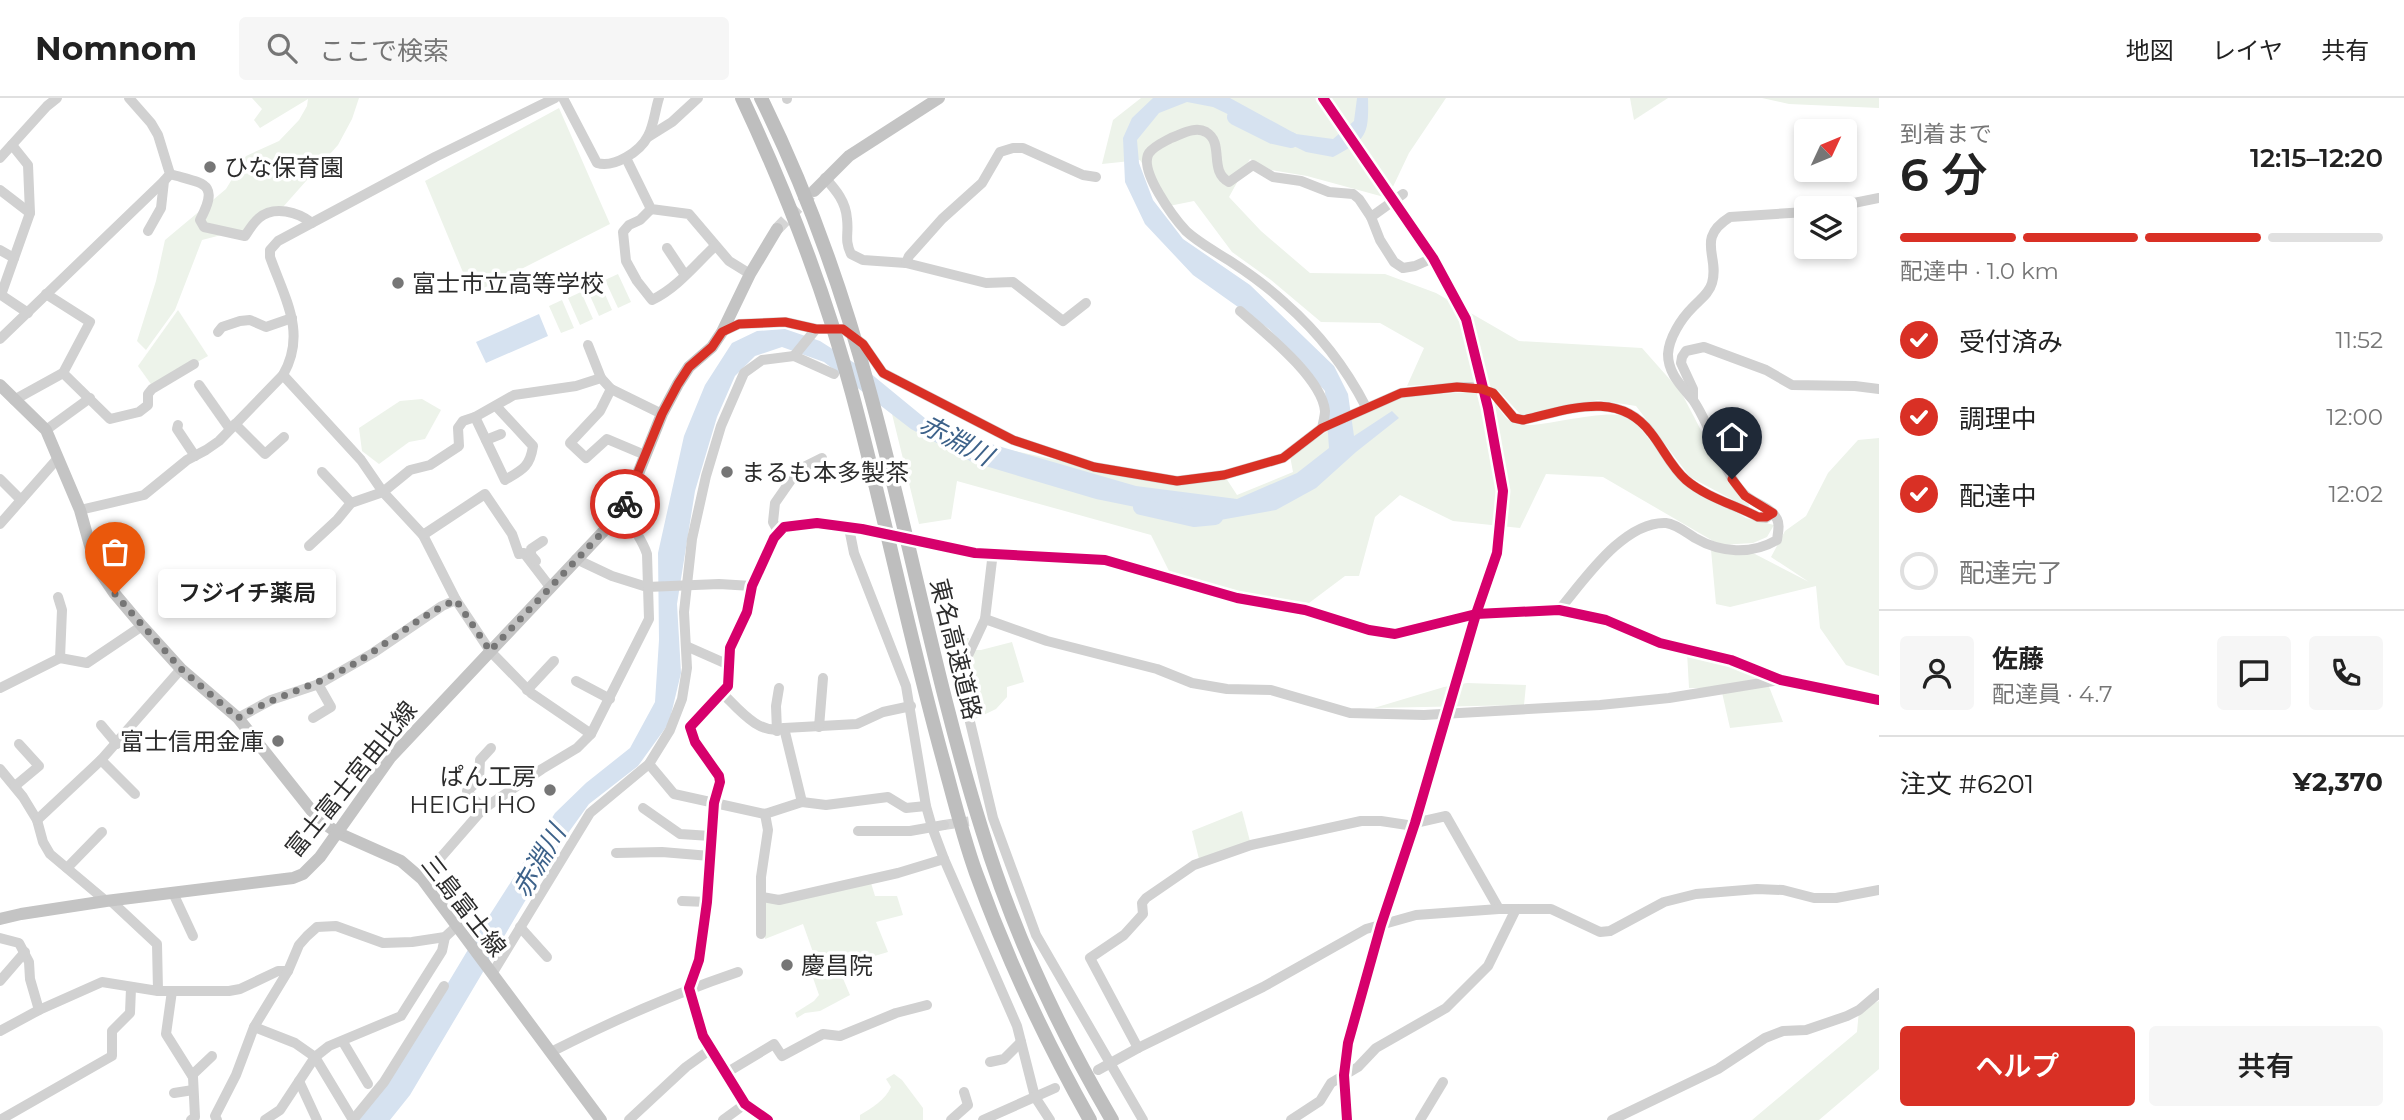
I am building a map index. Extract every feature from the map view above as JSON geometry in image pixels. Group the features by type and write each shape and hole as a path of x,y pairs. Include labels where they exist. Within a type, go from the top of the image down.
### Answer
{"highway":[{"name":"東名高速道路","path":"742,98 807,249 830,318 876,491 928,705 976,873 1034,1015 1090,1120"},
{"name":"東名高速道路","path":"761,98 791,162 823,242 848,316 895,491 954,737 995,869 1014,921 1059,1023 1112,1120"}],"main road":[{"path":"814,191 825,177 866,144 939,98"},
{"name":"富士富士宮由比線","path":"0,919 108,901 293,878 303,874 338,833 390,758 617,517 625,506 662,414 689,367 712,347 722,332 750,274 777,229"},
{"name":"三島富士線","path":"0,385 46,430 80,510 100,572 115,594 181,669 238,718 319,820 338,833 401,861 422,879 601,1120"}],"street":[{"path":"0,158 57,98"},
{"path":"129,98 158,135 167,177 161,208 148,231"},
{"path":"80,510 144,495 187,460 212,446 283,375 295,346 292,318 270,257 270,250 278,241 435,157 555,98"},
{"path":"563,98 597,163 605,165 626,158 698,98"},
{"path":"648,137 659,98"},
{"path":"1323,98 1433,258 1466,319 1474,343 1503,491 1497,554 1476,614 1415,824 1381,925 1348,1043 1344,1075 1347,1120"},
{"path":"1362,409 1338,359 1287,304 1255,277 1187,231 1164,204 1147,163 1148,154 1166,141 1196,129 1206,132 1215,144 1217,169 1223,179 1229,182 1253,165 1273,177 1301,181 1329,192 1353,194 1371,216 1380,240 1394,262 1403,268 1433,258"},
{"path":"12,145 28,165 30,213 1,296 28,313"},
{"path":"906,262 908,256 942,219 982,183 1000,152 1023,148 1083,175 1096,177"},
{"path":"626,158 651,209"},
{"path":"167,177 205,184 210,198 200,220 204,227 245,236 257,219 269,212 302,215 312,223"},
{"path":"0,339 167,177"},
{"path":"825,177 842,198 847,219 845,242 851,254 863,260 906,262 986,283 1013,282 1063,321 1086,303"},
{"path":"0,190 30,213"},
{"path":"1371,216 1403,194"},
{"path":"1857,202 1879,198"},
{"path":"651,209 689,214 703,227 729,261 750,274"},
{"path":"651,209 623,232 626,261 652,300 675,286 715,246"},
{"path":"1559,610 1595,564 1622,540 1646,528 1666,523 1710,547 1735,551 1765,547 1777,540 1779,523 1773,513 1745,496 1732,479 1706,422 1670,368 1668,353 1679,324 1709,291 1713,281 1710,245 1713,233 1720,223 1730,217 1794,213"},
{"path":"667,248 685,275"},
{"path":"0,250 15,258"},
{"path":"14,400 63,373 90,322 46,294"},
{"path":"1240,311 1283,349 1311,379 1325,411 1322,428"},
{"path":"218,332 222,327 240,321 250,320 266,327 292,318"},
{"path":"722,332 739,324 785,322 812,333 843,329 863,344 883,373 1013,440 1094,467 1177,481 1224,475 1283,458 1322,428 1401,393 1472,387 1493,393 1514,418 1523,420 1605,405 1631,412 1643,422 1673,466 1694,485 1758,517 1773,513"},
{"path":"794,356 812,333"},
{"path":"588,345 601,378 611,390 662,414"},
{"path":"1693,400 1692,388 1681,363 1682,357 1686,351 1704,347 1766,370 1792,385 1855,386 1879,390"},
{"path":"491,973 590,813 649,764 670,730 681,699 687,668 684,612 692,540 720,426 744,373 754,364 773,357 794,356 834,374"},
{"path":"63,373 110,419 139,412 148,405 148,394 152,389 194,364"},
{"path":"283,375 361,460 383,492 423,535 456,600 490,651 527,690 591,734"},
{"path":"309,546 351,503 383,492 410,470 430,465 459,446 458,428 463,421 514,395 576,386 601,378"},
{"path":"199,385 233,426 265,454 284,437"},
{"path":"611,390 600,411 570,443 586,458 607,439 645,455"},
{"path":"46,430 90,398"},
{"path":"475,417 505,480 531,461 533,446 496,406"},
{"path":"178,425 177,429 195,456"},
{"path":"486,440 501,434"},
{"path":"0,523 58,458"},
{"path":"779,533 773,522 775,503 797,470 822,458"},
{"path":"322,472 351,503"},
{"path":"0,479 21,500"},
{"path":"423,535 485,494 512,534 519,554 524,553 552,584"},
{"path":"422,879 483,809 577,748 591,734 649,619 647,554 628,520 625,506"},
{"path":"768,1120 746,1104 703,1036 690,988 699,960 707,902 713,803 720,782 719,776 695,742 690,727 728,686 730,648 747,612 752,586 762,561 784,527 817,523 862,529"},
{"path":"849,528 854,553 906,686 932,827 1017,1026 1035,1097 1050,1120"},
{"path":"542,541 531,549 531,555 552,584"},
{"path":"931,543 975,553 1105,560 1237,598 1305,610 1369,630 1395,634 1476,614 1559,610 1606,620 1660,643 1731,660 1780,680 1879,700"},
{"path":"993,552 985,619 964,664 960,680 993,818 1036,935 1143,1120"},
{"path":"576,559 612,576 647,587 752,586"},
{"path":"244,593 281,612"},
{"path":"58,597 62,610 60,658"},
{"path":"238,718 271,700 318,684 373,653 442,606 456,600"},
{"path":"985,619 1047,641 1157,669 1192,683 1227,689 1271,690 1350,713 1424,715 1600,705 1669,698 1780,680"},
{"path":"0,688 60,658 88,663 142,626"},
{"path":"686,646 729,665"},
{"path":"527,690 554,661"},
{"path":"37,820 117,744 181,669"},
{"path":"819,727 823,678"},
{"path":"576,681 610,699"},
{"path":"313,718 331,707 318,684"},
{"path":"779,688 776,706 780,730 802,802"},
{"path":"721,692 757,725 780,730 857,724 883,712 911,706"},
{"path":"101,725 117,744"},
{"path":"15,786 39,766 19,744"},
{"path":"483,809 467,791 479,780 480,760 491,748"},
{"path":"101,760 135,794"},
{"path":"649,764 674,794 765,814 802,802 826,805 888,797 906,808 926,806"},
{"path":"0,769 15,786 37,820 43,842 50,854 157,944 158,991"},
{"path":"643,808 680,834 711,836"},
{"path":"761,934 761,877 768,830 765,814"},
{"path":"1138,1048 1090,958 1124,935 1143,914 1142,903 1146,898 1194,864 1251,845 1361,821 1415,824 1446,816 1499,909"},
{"path":"858,831 910,831 944,825"},
{"path":"67,868 102,832"},
{"path":"616,853 662,852 710,856"},
{"path":"762,897 779,900 898,873 944,859"},
{"path":"1098,1070 1263,987 1366,929 1416,915 1499,909 1550,909 1600,932 1610,931 1664,902 1696,894 1757,889 1783,890 1814,898 1836,898 1879,890"},
{"path":"173,893 193,936"},
{"path":"682,901 707,902"},
{"path":"1291,1120 1320,1101 1331,1083 1358,1067 1386,1041 1446,1008 1488,966 1516,909"},
{"path":"217,1120 215,1116 236,1075 254,1027 288,971 299,945 317,927 336,926 383,943 445,937 457,926"},
{"path":"520,927 547,957"},
{"path":"265,1120 282,1115 299,1081 316,1057 329,1046 401,1016 442,951 445,937"},
{"path":"0,938 19,943 25,952 39,1010"},
{"path":"0,981 25,952"},
{"path":"0,1031 102,982 158,991 229,991 240,989 278,971 288,971"},
{"path":"551,1052 690,988 738,972"},
{"path":"254,1027 295,1043 316,1057 353,1120 384,1082 444,986"},
{"path":"0,1119 112,1056 112,1031 130,1013 131,988"},
{"path":"172,991 166,1034 192,1075 195,1117 191,1120"},
{"path":"1612,1120 1718,1069 1765,1038 1783,1031 1806,1030 1847,1016 1859,1010 1879,993"},
{"path":"726,1073 774,1044 782,1056 823,1034 840,1036 896,1013 927,1005"},
{"path":"343,1042 368,1084"},
{"path":"990,1062 1004,1059 1021,1042"},
{"path":"629,1120 686,1067 712,1049"},
{"path":"192,1075 212,1056"},
{"path":"299,1081 317,1120"},
{"path":"1420,1120 1443,1082"},
{"path":"983,1120 1055,1088"},
{"path":"174,1093 193,1090"},
{"path":"951,1120 968,1105 964,1092"},
{"path":"723,1120 746,1104"}],"shaded area":[{"path":"252,98 359,98 352,119 338,145 283,207 260,215 245,236 233,232 202,240 175,310 146,350 137,341 156,281 165,240 226,189 246,156 279,141 299,120 308,99 260,128 254,120 262,109"},
{"path":"1141,98 1446,98 1409,153 1390,193 1384,197 1307,176 1271,170 1250,159 1229,197 1261,231 1310,273 1385,274 1436,293 1519,341 1642,348 1681,392 1728,482 1749,505 1748,508 1690,477 1636,406 1598,400 1521,415 1498,390 1474,382 1407,386 1424,348 1380,323 1321,322 1271,280 1232,252 1194,201 1169,206 1140,160 1102,164 1113,120"},
{"path":"1630,98 1668,98 1634,120"},
{"path":"1762,98 1879,98 1879,108 1789,104"},
{"path":"559,108 610,224 472,294 425,181"},
{"path":"618,274 631,302 618,308 605,280"},
{"path":"600,283 612,310 599,316 587,289"},
{"path":"581,292 593,319 580,325 568,298"},
{"path":"562,300 574,328 561,333 549,306"},
{"path":"178,310 208,356 153,387 138,366"},
{"path":"1480,391 1490,398 1511,422 1520,425 1602,415 1631,417 1683,481 1746,518 1774,525 1767,537 1753,543 1720,545 1603,477 1546,474 1520,528 1453,521 1400,495 1375,517 1359,576 1345,576 1309,603 1222,592 1170,573 1151,535 957,481 951,519 919,524 892,414 929,433 1057,460 1177,481 1224,475 1237,495 1293,472 1290,456 1346,419 1404,397"},
{"path":"422,399 441,410 425,439 409,442 379,464 362,451 359,428 400,401"},
{"path":"1879,438 1879,676 1846,665 1820,628 1816,586 1730,607 1716,604 1711,550 1753,553 1809,582 1771,557 1785,531 1806,516 1828,473 1858,440"},
{"path":"946,634 969,638 967,650 981,650 1012,642 1024,682 1007,687 1007,697 996,709 969,722 946,647"},
{"path":"1687,652 1738,664 1766,679 1783,722 1730,728 1721,688 1689,688"},
{"path":"1467,683 1526,685 1524,705 1374,708 1444,687"},
{"path":"1242,811 1251,845 1200,863 1192,831"},
{"path":"871,883 875,896 897,896 903,915 876,922 888,952 820,972 803,924 765,939 764,900"},
{"path":"839,969 850,995 820,1011 805,1013 797,1018 795,1013 819,995 812,975"},
{"path":"1879,1001 1879,1069 1819,1120 1752,1120 1857,1032 1859,1010"},
{"path":"894,1074 902,1080 923,1108 923,1120 860,1120 860,1115 878,1103 888,1092 891,1087 886,1079"}],"water":[{"path":"1153,98 1230,98 1296,134 1333,139 1354,121 1357,98 1368,98 1368,121 1363,135 1353,146 1333,157 1306,152 1213,107 1187,102 1159,113 1137,140 1139,163 1153,200 1183,239 1250,285 1334,366 1348,394 1354,436 1392,411 1399,418 1316,488 1276,510 1209,522 1096,499 972,462 911,429 824,362 782,347 755,356 735,376 717,417 695,491 677,604 681,673 669,723 638,766 589,804 553,854 410,1095 390,1120 358,1120 418,1033 555,813 586,783 630,748 655,702 659,640 658,553 684,436 705,385 732,343 757,331 785,329 820,341 870,373 926,419 953,433 1136,486 1237,499 1297,473 1329,448 1325,391 1269,329 1193,275 1145,224 1125,182 1123,138 1132,118"},
{"path":"539,314 548,336 486,363 476,342"}],"waterway":[{"name":"赤淵川","path":"1235,117 1273,136 1291,140"},
{"name":"赤淵川","path":"1141,507 1194,519 1215,517"}],"tunnel":[{"path":"777,229 811,194"},
{"path":"862,529 931,543"},
{"path":"944,825 985,819"}],"cycle path":[{"path":"1323,98 1433,258 1466,319 1488,408 1503,491 1497,553 1381,925 1348,1043 1344,1075 1347,1120"},
{"path":"768,1120 745,1104 703,1036 689,988 699,960 707,902 714,803 720,782 719,776 695,742 690,727 728,686 730,648 747,612 752,586 774,538 784,527 817,523 862,529 975,553 1105,560 1237,598 1305,610 1369,630 1395,634 1476,614 1559,610 1606,620 1660,643 1731,660 1781,680 1879,700"}],"way so far":[{"path":"115,594 181,669 238,718 271,700 319,684 373,653 442,606 456,600 466,619 490,651 617,517 625,504"}],"place":[{"name":"ひな保育園","path":"210,167"},
{"name":"富士市立高等学校","path":"398,283"},
{"name":"まるも本多製茶","path":"727,472"},
{"name":"フジイチ薬局","path":"115,594"},
{"name":"富士信用金庫","path":"278,741"},
{"name":"ぱん工房 HEIGH HO","path":"550,790"},
{"name":"慶昌院","path":"787,965"}],"route":[{"path":"625,504 662,414 689,367 712,347 722,332 739,324 785,322 816,329 843,329 863,344 883,373 1013,440 1094,467 1177,481 1224,475 1283,458 1322,428 1401,393 1457,387 1472,387 1493,393 1514,418 1523,420 1605,405 1631,412 1643,422 1673,466 1687,480 1758,517 1773,513 1745,496 1732,479"}]}
